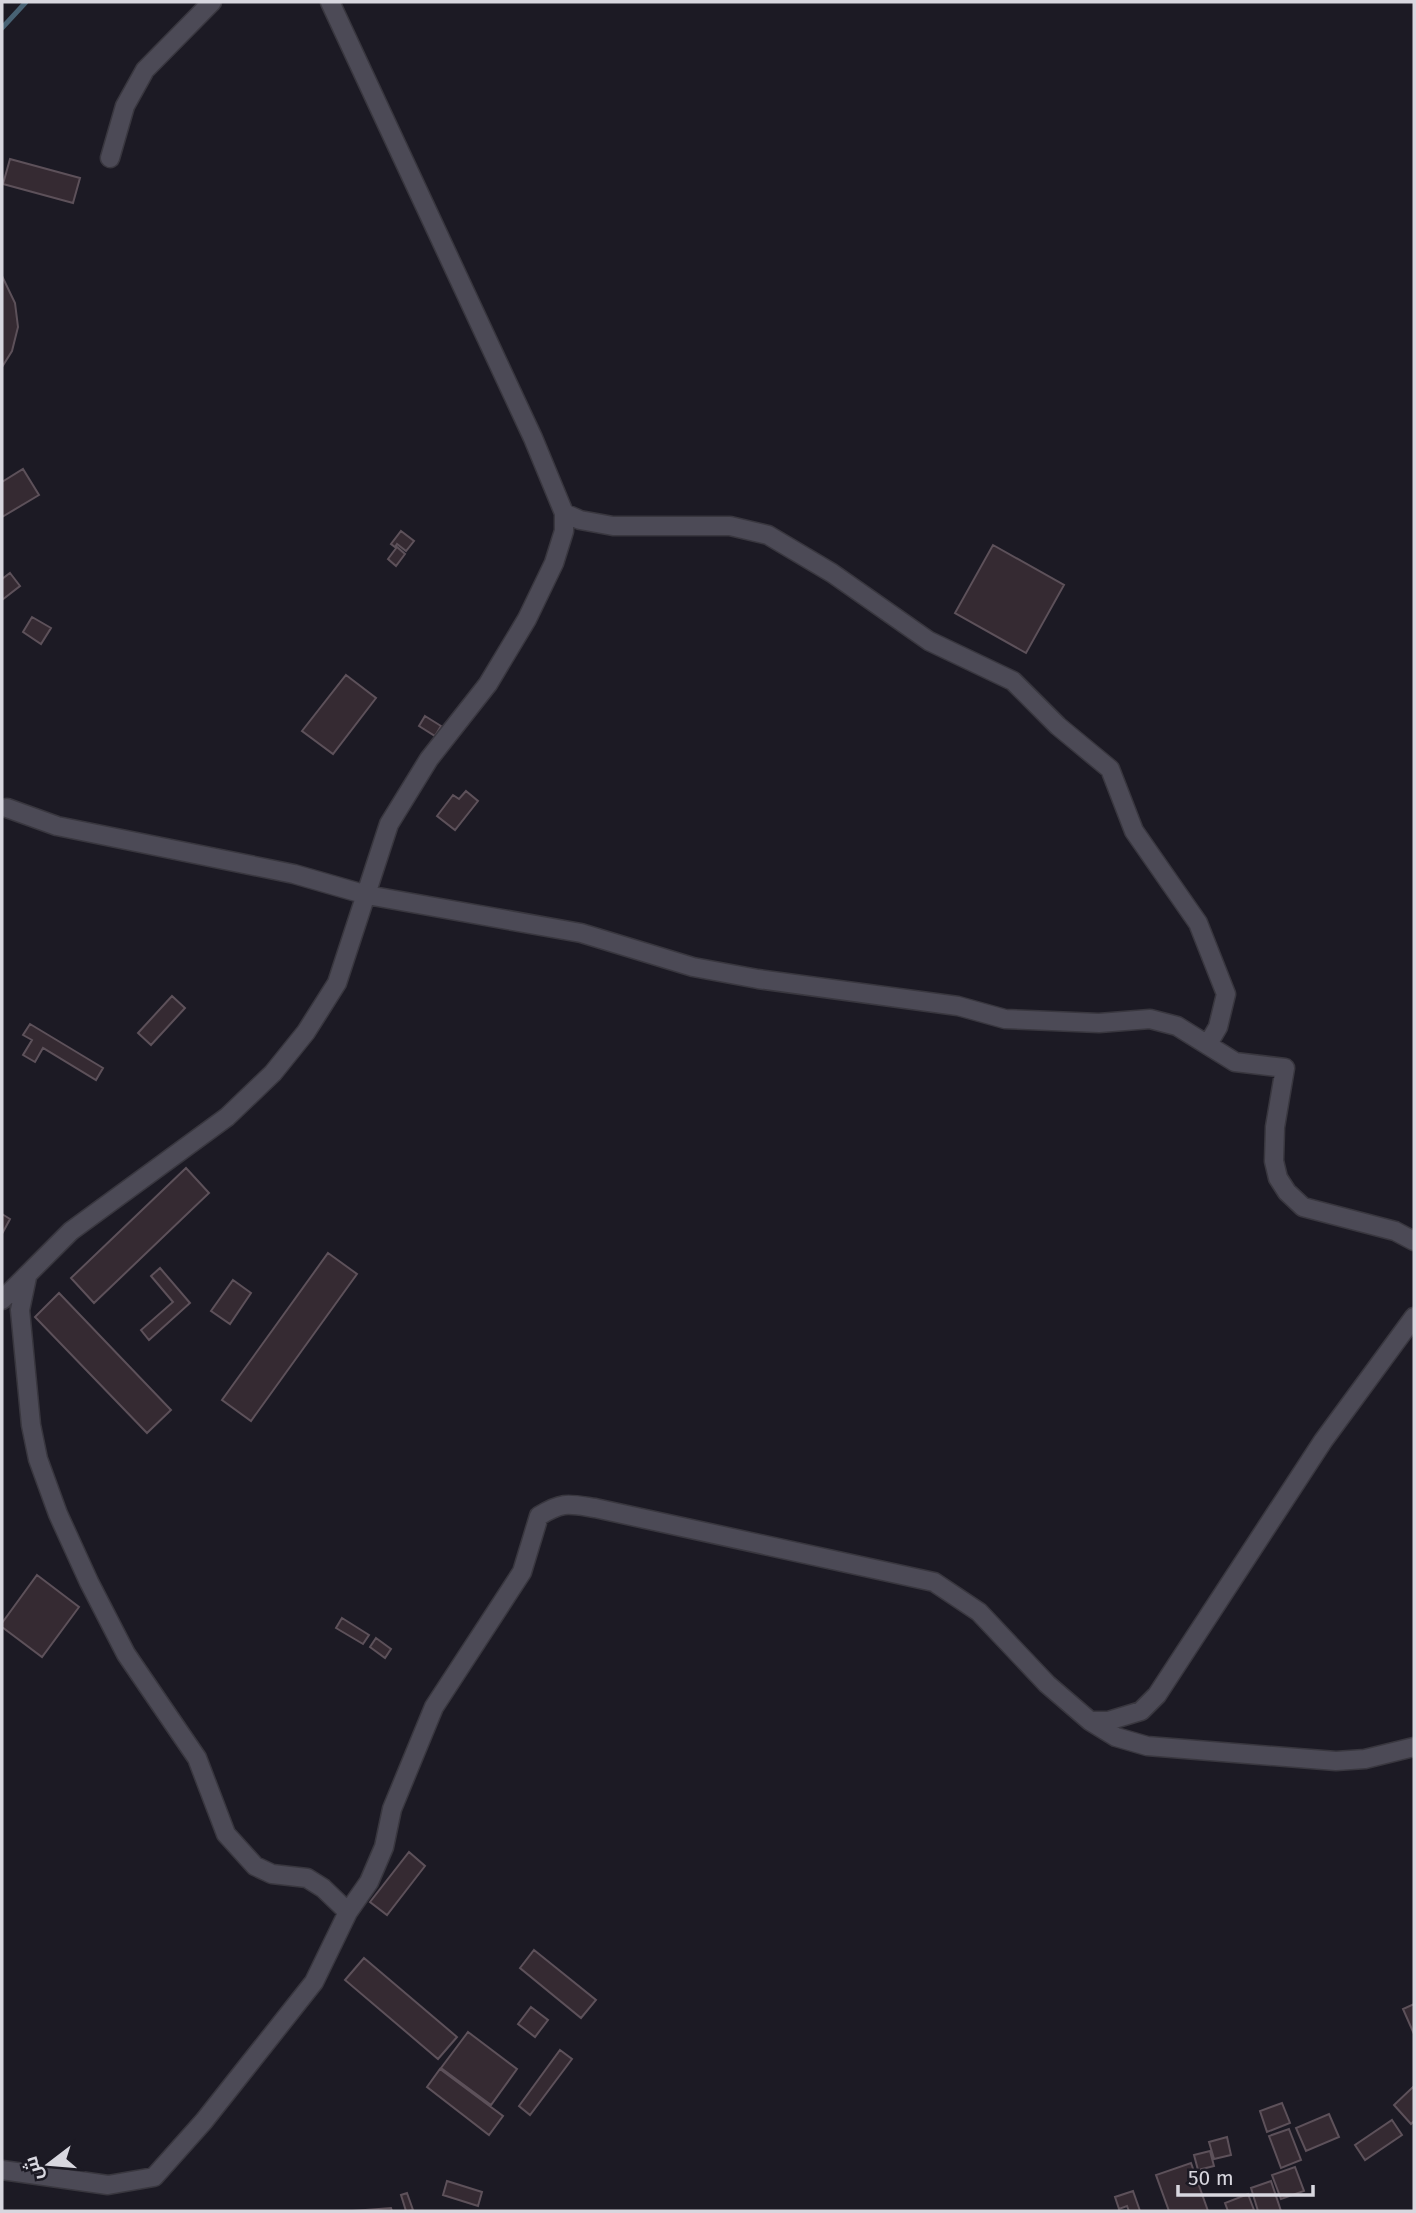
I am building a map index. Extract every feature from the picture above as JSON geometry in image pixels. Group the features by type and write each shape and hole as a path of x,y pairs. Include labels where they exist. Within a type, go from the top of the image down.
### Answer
{"street":[{"path":"110,158 125,106 145,70 212,2"},
{"path":"2,1300 71,1231 227,1117 273,1073 306,1032 337,983 368,895 389,824 429,759 488,684 527,619 554,564 564,531 564,513 533,438 330,2"},
{"path":"564,513 580,520 613,526 730,526 768,535 832,573 929,641 1013,681 1058,726 1110,769 1134,831 1198,923 1226,994 1219,1027 1208,1044"},
{"path":"7,808 57,826 294,874 368,895 581,933 693,967 758,979 958,1006 1005,1018 1099,1023 1150,1019 1177,1026 1235,1062 1285,1068 1275,1127 1274,1161 1278,1178 1287,1192 1303,1207 1395,1231 1414,1241"},
{"path":"28,1273 19,1310 31,1425 38,1458 58,1514 89,1582 126,1654 197,1758 226,1834 255,1866 272,1874 307,1878 323,1888 348,1912"},
{"path":"1090,1721 1108,1721 1141,1711 1157,1695 1323,1441 1414,1317"},
{"path":"2,2170 108,2185 154,2177 204,2121 314,1982 348,1912 369,1882 384,1847 392,1809 434,1707 523,1572 539,1516 554,1507 566,1504 595,1508 934,1582 979,1612 1047,1684 1090,1721 1116,1737 1147,1746 1336,1761 1365,1759 1414,1747"}],"building":[{"path":"10,159 80,178 73,203 3,184"},
{"path":"2,276 15,303 18,327 12,351 2,367"},
{"path":"23,469 39,495 2,517 2,482"},
{"path":"401,531 414,541 406,551 397,544 395,547 391,544"},
{"path":"993,545 1064,585 1026,653 955,613"},
{"path":"397,547 405,554 396,566 388,559"},
{"path":"10,573 20,586 2,600 2,579"},
{"path":"32,617 51,628 41,644 23,632"},
{"path":"346,675 376,698 333,754 302,731"},
{"path":"425,716 441,726 435,736 419,726"},
{"path":"466,791 478,801 455,830 437,816 453,795 459,799"},
{"path":"172,996 185,1008 151,1045 138,1033"},
{"path":"30,1024 103,1068 96,1080 43,1048 35,1062 23,1055 32,1040 23,1035"},
{"path":"186,1168 209,1193 94,1303 71,1278"},
{"path":"2,1214 10,1219 3,1232 2,1231"},
{"path":"328,1253 357,1274 251,1421 222,1400"},
{"path":"160,1268 190,1303 149,1340 141,1330 173,1302 151,1276"},
{"path":"233,1280 251,1293 230,1324 211,1311"},
{"path":"59,1293 171,1410 147,1433 35,1317"},
{"path":"37,1575 79,1607 42,1657 2,1627 2,1623"},
{"path":"342,1618 369,1635 363,1644 336,1628"},
{"path":"376,1638 391,1649 385,1658 370,1647"},
{"path":"409,1852 425,1866 387,1915 370,1902"},
{"path":"534,1950 596,2000 581,2018 520,1968"},
{"path":"364,1958 457,2037 438,2059 345,1980"},
{"path":"1414,2004 1414,2034 1403,2009"},
{"path":"531,2007 548,2020 535,2037 518,2024"},
{"path":"468,2032 517,2069 491,2105 441,2068"},
{"path":"560,2050 572,2059 530,2115 519,2106"},
{"path":"440,2069 503,2116 489,2135 427,2087"},
{"path":"1414,2086 1414,2121 1411,2124 1394,2105"},
{"path":"1282,2103 1290,2123 1267,2132 1260,2111"},
{"path":"1329,2114 1339,2137 1306,2151 1296,2128"},
{"path":"1392,2120 1402,2135 1365,2160 1355,2145"},
{"path":"1289,2129 1301,2160 1281,2168 1269,2136"},
{"path":"1227,2137 1231,2155 1214,2159 1209,2142"},
{"path":"1210,2151 1214,2166 1198,2170 1194,2155"},
{"path":"1191,2163 1208,2211 1169,2211 1156,2175"},
{"path":"1295,2167 1304,2191 1281,2199 1272,2175"},
{"path":"447,2181 482,2192 478,2206 443,2195"},
{"path":"1271,2181 1281,2211 1258,2211 1251,2188"},
{"path":"1133,2191 1140,2211 1129,2211 1127,2206 1119,2209 1115,2197"},
{"path":"407,2193 413,2210 406,2211 401,2195"},
{"path":"1248,2194 1254,2210 1228,2211 1225,2203"},
{"path":"391,2208 392,2211 352,2211"}],"waterway":[{"path":"2,28 26,2"}]}
